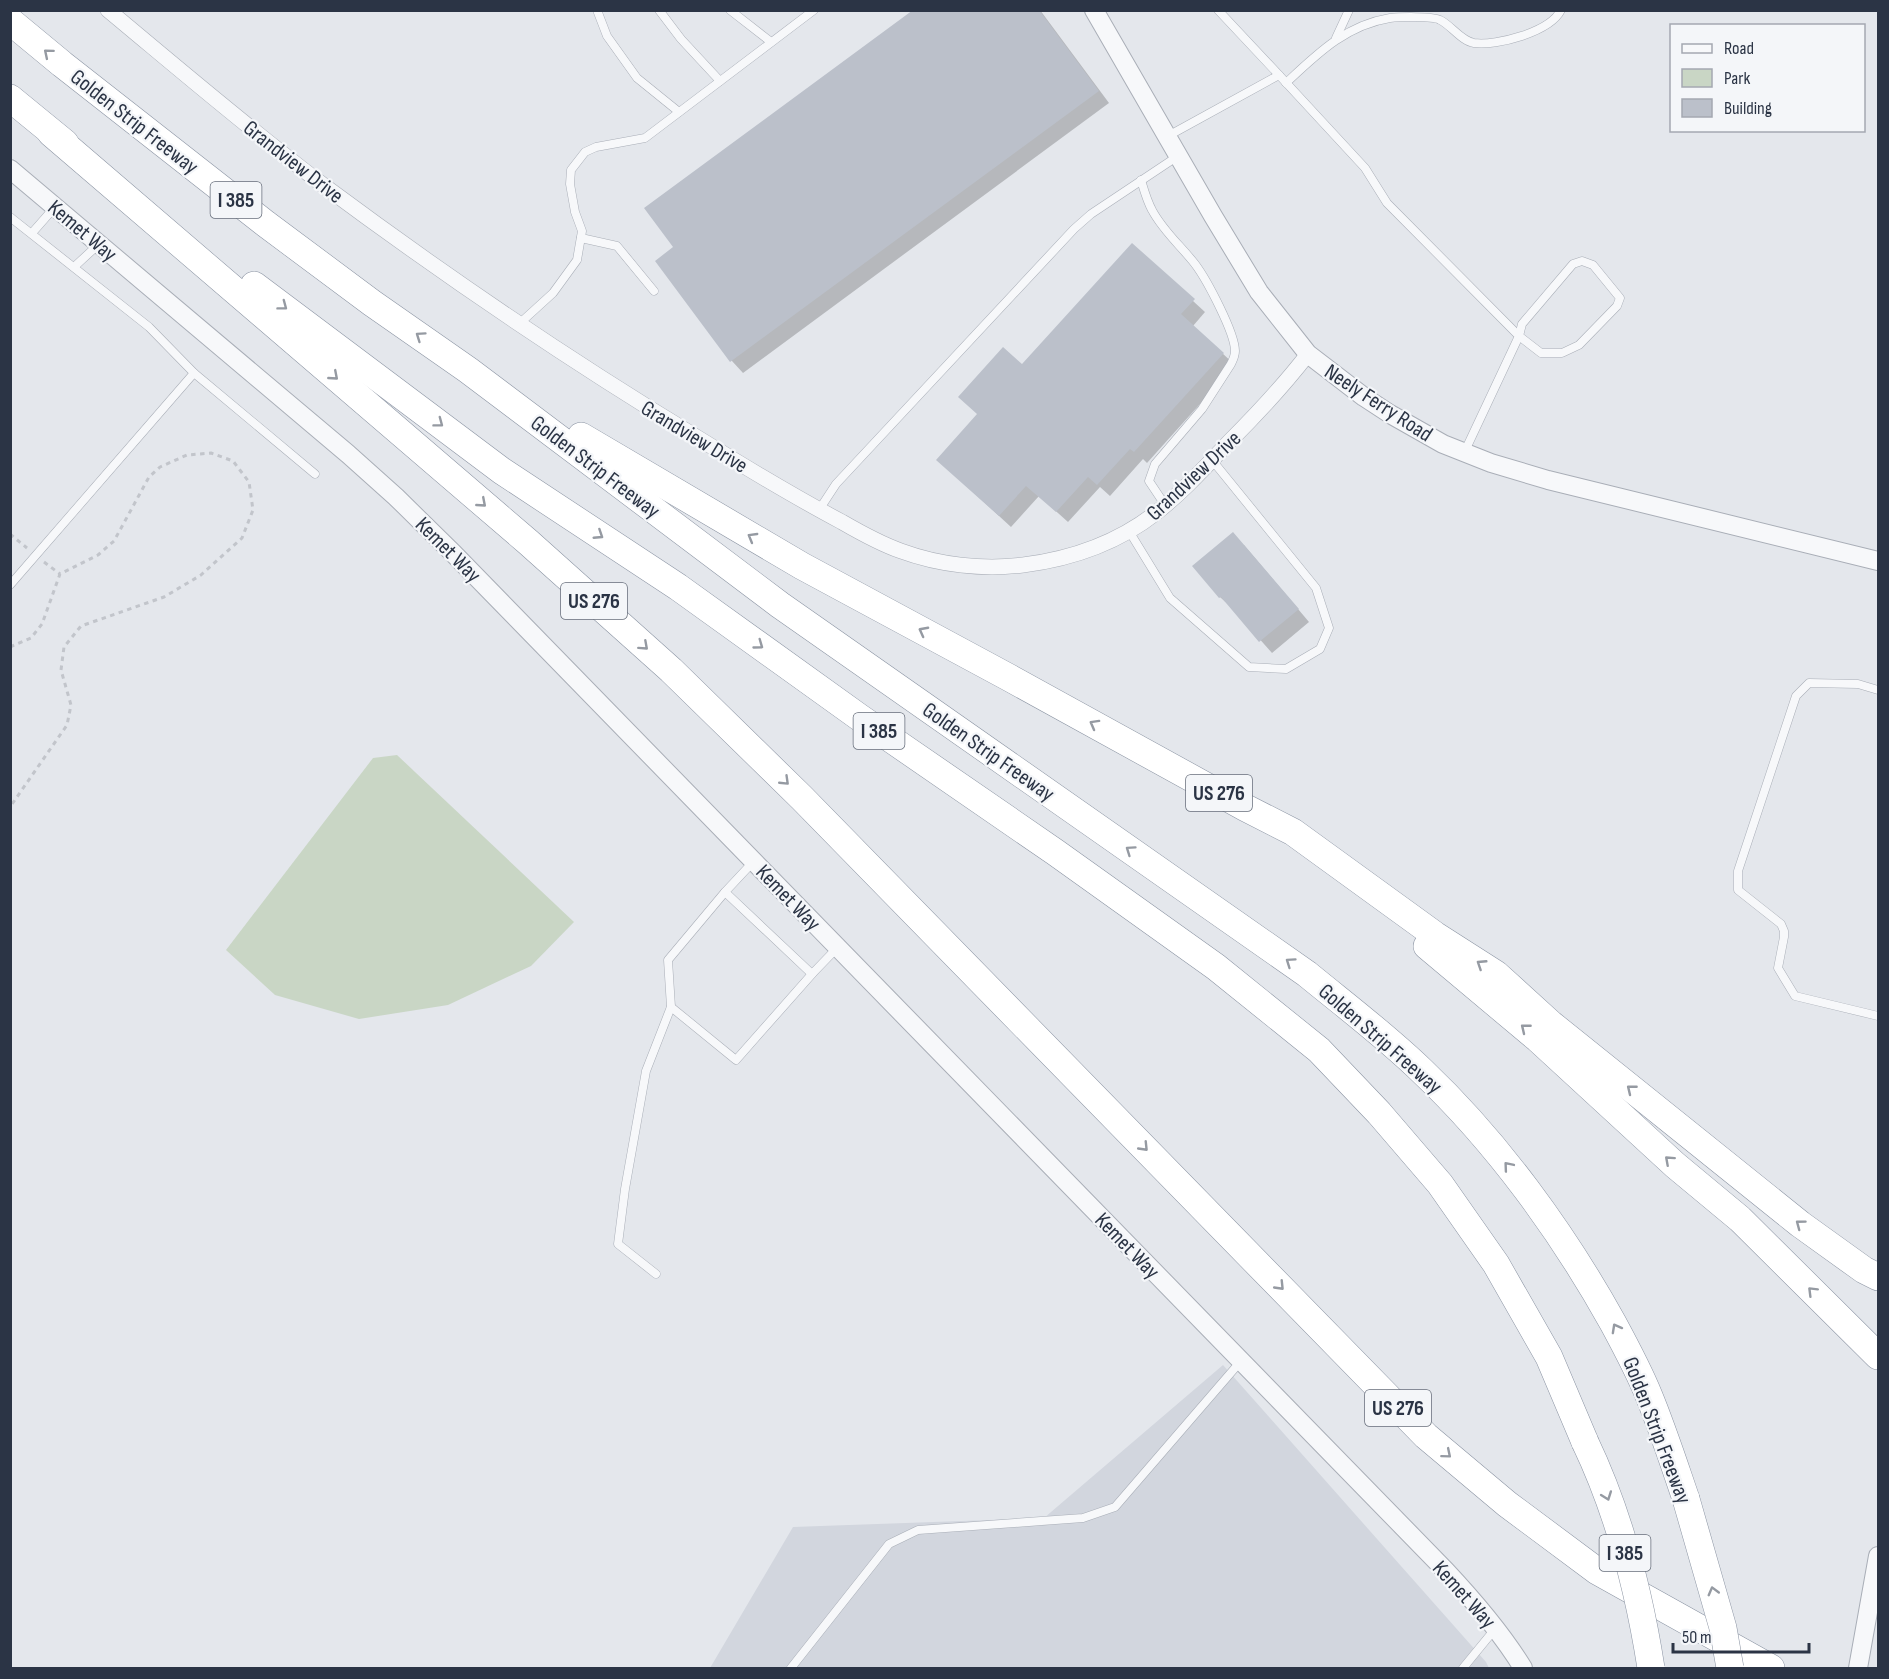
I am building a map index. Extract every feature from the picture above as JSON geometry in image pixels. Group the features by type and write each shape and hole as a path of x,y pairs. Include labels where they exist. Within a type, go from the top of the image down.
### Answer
{"highway":[{"name":"Golden Strip Freeway","path":"10,21 266,224 372,303 468,370 780,605 1308,974 1423,1072 1469,1120 1518,1179 1552,1225 1595,1291 1629,1353 1649,1395 1686,1498 1723,1628 1736,1660"},
{"name":"Golden Strip Freeway","path":"10,98 51,133 502,471 678,587 859,717 1055,852 1216,968 1319,1050 1379,1113 1440,1184 1496,1264 1549,1357 1597,1466 1619,1529 1644,1623 1651,1668"},
{"name":"US 276","path":"51,133 528,542 671,670 802,798 1426,1436 1507,1504 1597,1571 1736,1660 1771,1668"},
{"name":"US 276","path":"468,370 802,566 1293,832 1538,1039 1675,1165 1740,1219 1878,1356"},
{"path":"1293,832 1435,935 1496,974 1611,1074 1800,1224 1871,1274"},
{"path":"1736,1660 1790,1668"}],"street":[{"name":"Grandview Drive","path":"108,10 231,112 323,184 519,324 652,410 819,510 900,551 969,566 1011,566 1075,555 1098,546 1129,531 1165,505 1281,388 1308,354"},
{"name":"Neely Ferry Road","path":"1094,10 1259,292 1308,354 1364,397 1443,444 1491,463 1548,480 1878,561"},
{"name":"Kemet Way","path":"10,169 348,454 453,553 1446,1571 1496,1628 1523,1668"},
{"path":"1858,1668 1878,1556"}],"lane":[{"path":"597,10 607,36 637,78 679,112"},
{"path":"658,10 720,81"},
{"path":"730,10 771,42"},
{"path":"519,324 553,293 577,260 582,231 575,212 570,184 571,170 585,152 596,147 645,138 814,10"},
{"path":"1218,10 1365,168 1387,202 1519,336 1541,354 1562,354 1579,345 1617,306 1620,298 1593,265 1582,261 1574,264 1522,324 1519,336 1464,453"},
{"path":"1335,39 1349,10"},
{"path":"1286,83 1335,39 1370,23 1391,18 1438,18 1472,43 1496,42 1523,37 1557,17 1561,10"},
{"path":"1167,136 1279,75"},
{"path":"819,510 836,484 1074,229 1091,214 1178,156"},
{"path":"1141,180 1152,211 1168,234 1204,276 1215,297 1235,350 1231,364 1202,409 1155,464 1149,481 1165,505"},
{"path":"32,233 55,207"},
{"path":"10,216 149,327 194,373 315,474"},
{"path":"580,238 616,246 654,291"},
{"path":"74,267 99,244"},
{"path":"10,585 194,373"},
{"path":"1129,531 1170,598 1249,667 1286,669 1320,649 1329,628 1316,588 1212,460"},
{"path":"1878,690 1858,684 1809,683 1796,696 1738,871 1738,890 1780,924 1784,931 1778,968 1795,996 1878,1016"},
{"path":"656,1274 618,1244 625,1189 646,1071 671,1007 668,960 725,891 754,861"},
{"path":"725,891 812,974"},
{"path":"671,1007 736,1060 838,947"},
{"path":"791,1668 889,1544 918,1530 1083,1518 1115,1507 1241,1361"},
{"path":"1463,1668 1496,1628"}],"path":[{"path":"10,647 31,638 42,624 60,574 98,555 114,541 125,524 135,499 149,477 160,467 187,455 211,453 233,461 249,482 252,510 242,538 201,575 164,597 81,626 64,647 61,670 71,705 68,725 10,807"}],"shaded area":[{"path":"1223,1365 1489,1668 710,1668 793,1527 1044,1518"}],"green space":[{"path":"397,755 574,922 531,966 448,1005 359,1019 275,995 226,950 373,758"}],"building":[{"path":"913,10 1039,10 1099,91 730,362 655,261 673,247 644,208"},
{"path":"1132,243 1195,299 1181,314 1224,353 1134,452 1130,449 1097,485 1088,477 1056,512 1026,486 999,516 936,460 977,414 958,397 1003,347 1022,364"},
{"path":"1233,532 1299,609 1259,642 1192,566"}]}
